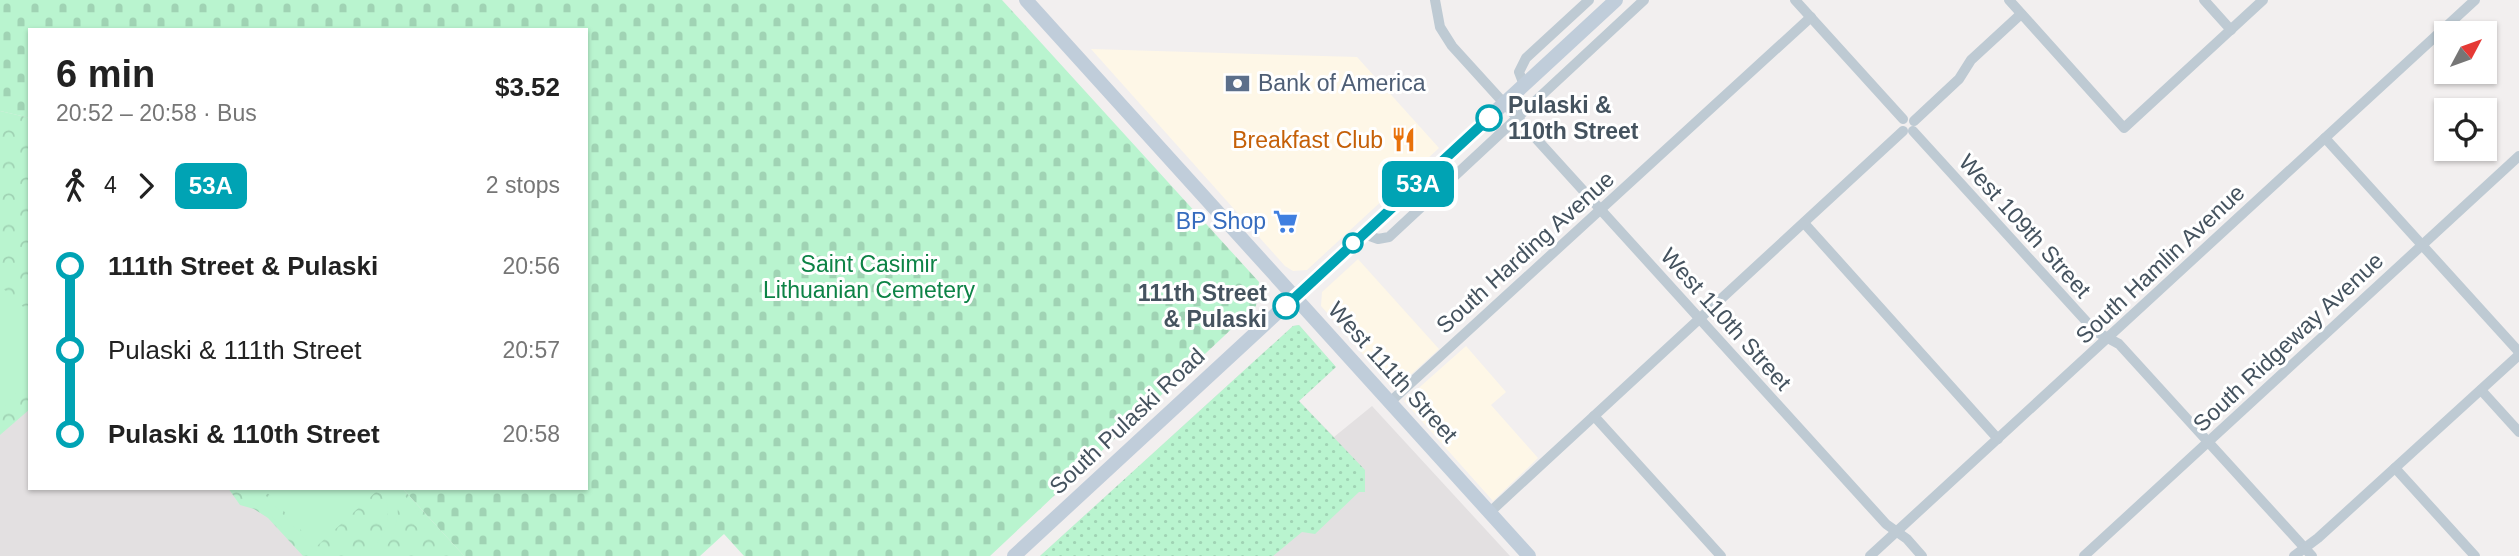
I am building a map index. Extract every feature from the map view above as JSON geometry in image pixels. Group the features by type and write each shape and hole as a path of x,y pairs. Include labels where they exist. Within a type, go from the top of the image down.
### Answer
{"main road":[{"name":"West 111th Street","path":"1026,0 1529,556"},
{"name":"South Pulaski Road","path":"1014,556 1616,0"}],"street":[{"name":"West 110th Street","path":"1435,0 1440,27 1452,46 1888,525 1907,539 1922,556"},
{"path":"1524,85 1519,72 1526,58 1589,0"},
{"path":"1364,234 1378,239 1389,237 1644,0"},
{"name":"West 109th Street","path":"1795,0 2095,331 2119,344 2308,552"},
{"path":"2009,0 2124,128 2263,0"},
{"path":"2204,0 2231,30"},
{"name":"South Hamlin Avenue","path":"1870,556 2475,0"},
{"path":"1490,512 1959,79 1971,60 2021,14"},
{"name":"South Harding Avenue","path":"1390,402 1811,17"},
{"path":"2294,556 2308,552 2519,354 2325,138"},
{"name":"South Ridgeway Avenue","path":"2084,556 2519,156"},
{"path":"1804,223 1998,439"},
{"path":"2481,390 2519,432"},
{"path":"1594,416 1721,556"},
{"path":"2395,468 2475,556"}],"shaded area":[{"path":"1091,49 1357,57 1439,148 1307,270 1293,271 1285,266"},
{"path":"0,111 28,118 28,490 404,490 464,556 0,556"},
{"path":"1358,259 1439,349 1394,390 1321,306 1322,292"},
{"path":"1299,325 1336,367 1299,401 1334,437 1372,406 1510,556 1040,556 1293,326"},
{"path":"1466,346 1506,392 1491,405 1538,458 1493,501 1404,401"}],"green space":[{"name":"Saint Casimir Lithuanian Cemetery","path":"0,0 1002,0 1259,282 1256,306 990,556 744,556 724,534 700,556 464,556 404,490 588,490 588,28 28,28 28,118 0,111"},
{"path":"0,111 28,118 28,411 0,435"},
{"path":"0,286 28,313 28,378 0,412"},
{"path":"1299,325 1336,367 1299,401 1365,470 1365,492 1359,492 1315,534 1302,532 1273,556 1040,556 1293,326"},
{"path":"229,490 404,490 464,556 303,556 268,518 254,509 240,505"},
{"path":"248,490 261,490 313,548 326,556 308,556"},
{"path":"265,490 378,490 316,547"},
{"path":"382,490 400,490 429,523 421,532 398,507 393,534 383,551 378,556 360,556 376,544 386,527 388,508"}],"bus line":[{"name":"53A","path":"1286,306 1489,118"}],"place":[{"name":"Bank of America","path":"1238,83"},
{"name":"Pulaski & 110th Street","path":"1489,118"},
{"name":"Breakfast Club","path":"1403,140"},
{"name":"BP Shop","path":"1286,221"},
{"name":"111th Street & Pulaski","path":"1286,306"}]}
